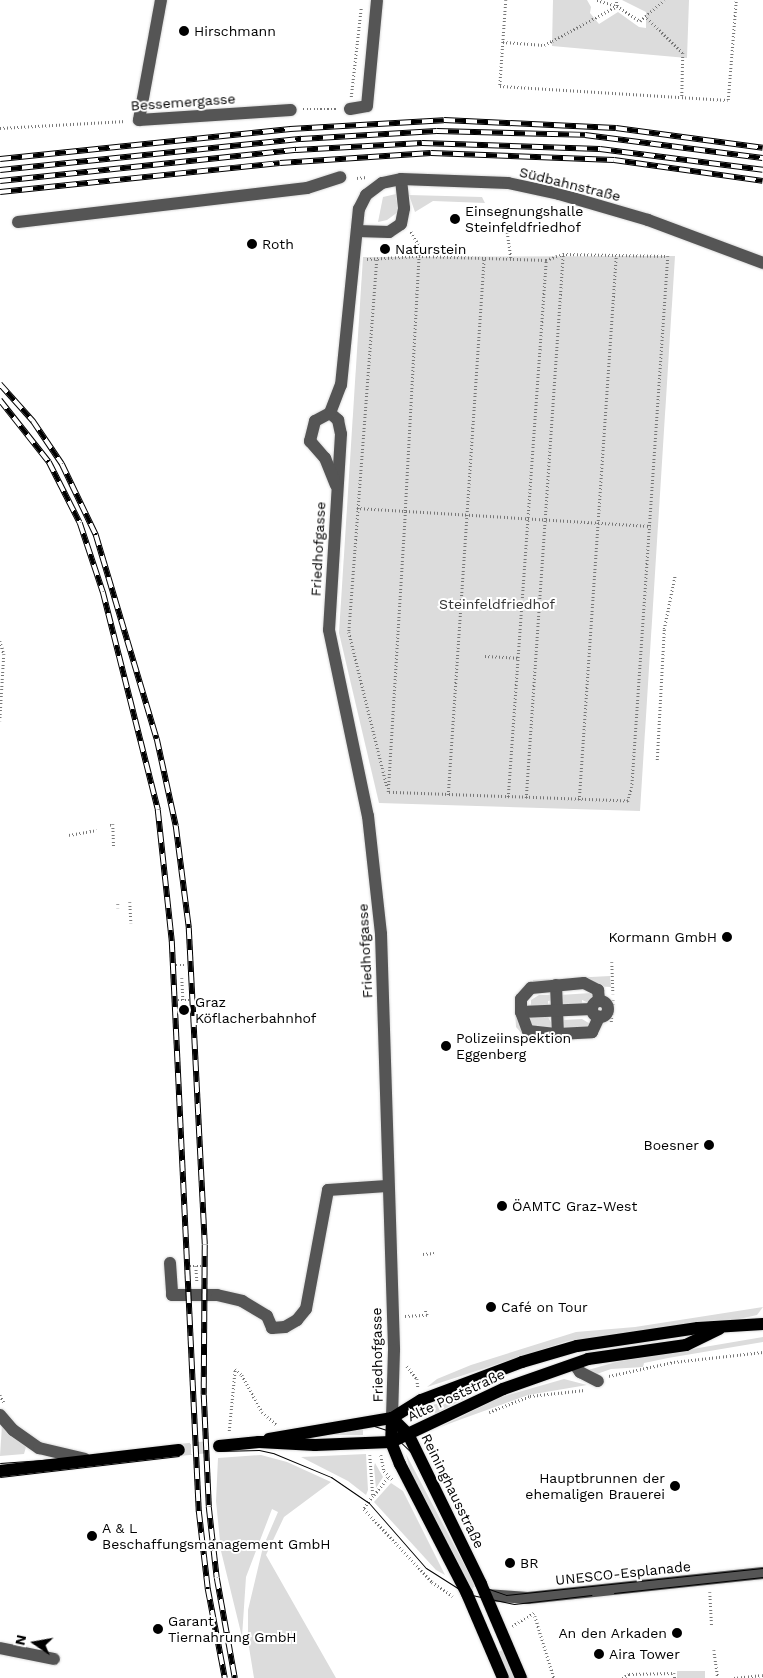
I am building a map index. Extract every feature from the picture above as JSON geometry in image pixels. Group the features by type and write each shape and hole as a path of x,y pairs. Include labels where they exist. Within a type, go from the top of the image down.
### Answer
{"main road":[{"name":"Alte Poststraße","path":"259,1442 286,1434 368,1424 392,1418 421,1400 550,1353 688,1330 763,1324"},
{"name":"Alte Poststraße","path":"219,1446 259,1442 315,1444 391,1442 503,1389 617,1353 686,1345 719,1329"},
{"name":"Reininghausstraße","path":"392,1418 408,1434 486,1595 520,1678"},
{"path":"392,1418 391,1442 503,1678"},
{"path":"0,1471 179,1450"},
{"path":"464,1597 486,1595"}],"street":[{"path":"139,120 161,0"},
{"path":"350,109 367,106 377,0"},
{"name":"Bessemergasse","path":"139,120 291,110"},
{"path":"18,222 307,188 340,177"},
{"path":"357,231 389,232 401,224 404,208 401,179"},
{"name":"Südbahnstraße","path":"366,195 382,183 401,179 508,183 559,194 648,220 763,263"},
{"name":"Friedhofgasse","path":"337,487 325,458 310,440 316,421 330,413 341,385 359,209 366,195"},
{"name":"Friedhofgasse","path":"330,413 340,425 329,630 368,816 380,924 387,1186 394,1350 392,1418"},
{"path":"590,984 598,990 602,1009 592,1032 558,1034 528,1031 521,1012 525,992 532,988 556,985 590,984"},
{"path":"556,985 558,1034"},
{"path":"521,1012 602,1009"},
{"path":"170,1263 172,1295 217,1295 242,1301 267,1316 272,1328 285,1327 297,1320 306,1309 328,1190 387,1186"},
{"path":"575,1366 586,1376 598,1381"},
{"path":"0,1415 13,1430 39,1448 68,1457 100,1460"},
{"name":"UNESCO-Esplanade","path":"486,1595 528,1598 763,1573"},
{"path":"0,1648 54,1659"}],"path":[{"path":"506,0 500,86 728,100 736,0"},
{"path":"597,0 616,6 640,21 647,18 664,0"},
{"path":"616,0 616,6"},
{"path":"503,42 544,44 616,6"},
{"path":"291,110 350,109 361,8"},
{"path":"647,18 683,53 682,98"},
{"name":"Bessemergasse","path":"0,128 139,120"},
{"path":"388,790 406,511 419,256 415,236 401,224"},
{"path":"479,231 500,226 507,229 511,236 511,258"},
{"path":"355,258 377,260 419,256 546,260 563,254 668,256 630,796 623,802 448,795 388,790"},
{"path":"526,798 563,254"},
{"path":"579,800 616,256"},
{"path":"448,795 484,257"},
{"path":"377,260 349,632 388,790"},
{"path":"508,797 546,260"},
{"path":"357,508 650,526"},
{"path":"657,760 664,629 675,575"},
{"path":"0,641 4,654 0,721"},
{"path":"485,656 518,658"},
{"path":"110,825 113,824 114,847"},
{"path":"69,835 97,830"},
{"path":"130,902 131,922"},
{"path":"181,958 182,965"},
{"path":"176,965 187,964"},
{"path":"182,978 183,1000"},
{"path":"178,1000 189,1000"},
{"path":"423,1254 434,1254"},
{"path":"190,1266 203,1266"},
{"path":"196,1266 196,1271"},
{"path":"401,1316 427,1315 425,1310"},
{"path":"229,1431 236,1369 242,1375 262,1412 279,1426"},
{"path":"417,1378 418,1388"},
{"path":"370,1454 373,1496"},
{"path":"388,1477 364,1509 432,1582 464,1597"},
{"path":"710,1592 712,1626"},
{"path":"535,1616 554,1678"},
{"path":"714,1650 718,1678"},
{"path":"622,1678 629,1674 674,1673 675,1678"},
{"path":"734,1678 763,1676"}],"green space":[{"path":"553,0 587,0 591,7 590,13 599,24 618,12 639,27 646,28 646,12 622,0 689,0 687,58 552,46"},
{"path":"396,194 398,212 387,220 378,222 383,197"},
{"path":"409,195 482,197 485,203 433,201 415,212"},
{"name":"Steinfeldfriedhof","path":"675,256 640,811 379,803 339,633 363,257"},
{"path":"610,976 611,987 532,983 533,980"},
{"path":"591,993 593,998 589,1003 582,1000 582,1004 561,1005 560,995"},
{"path":"539,995 553,995 553,1000 548,1001 548,1005 531,1006 531,1000"},
{"path":"515,1008 521,1024 576,1040 538,1042 526,1038 516,1027"},
{"path":"525,1017 548,1017 555,1030 537,1032"},
{"path":"582,1019 592,1025 563,1031 563,1020"},
{"path":"763,1307 757,1315 739,1319 568,1341 427,1387 437,1379 471,1365 576,1332 635,1327"},
{"path":"763,1337 763,1342 644,1363 643,1367 611,1369 594,1375 588,1370 616,1362"},
{"path":"564,1379 587,1385 528,1395 440,1427 501,1397"},
{"path":"466,1393 467,1397 435,1414 433,1405"},
{"path":"2,1425 26,1447 24,1454 0,1456"},
{"path":"363,1428 363,1435 331,1435 331,1433"},
{"path":"366,1454 368,1490 366,1495 348,1481 301,1457"},
{"path":"406,1454 475,1585 472,1590 468,1590 410,1471"},
{"path":"261,1455 287,1462 331,1482 284,1517 266,1555 336,1678 254,1678 248,1641 248,1610 263,1547 278,1512 272,1509 246,1577 242,1637 221,1551 216,1501 218,1458"},
{"path":"375,1463 383,1477 376,1488 374,1467"},
{"path":"391,1483 403,1491 445,1575 436,1570 374,1502"},
{"path":"503,1650 517,1678 508,1678 498,1652"},
{"path":"677,1671 705,1671 705,1678 677,1678"}],"tunnel":[{"path":"179,1450 219,1446"}],"tram line":[{"path":"219,1441 368,1424 389,1431 412,1453 473,1574 489,1589 506,1595 763,1568"},
{"path":"0,1463 99,1456 178,1446"},
{"path":"219,1451 259,1450 273,1453 331,1477 369,1503 426,1568 467,1594 514,1604 591,1595"},
{"path":"0,1477 179,1456"},
{"path":"614,1593 763,1577"}],"railway":[{"path":"0,159 290,129 444,120 616,128 763,148"},
{"path":"0,170 301,139 437,131 585,135 763,158"},
{"path":"0,181 296,150 422,143 600,149 763,170"},
{"path":"0,192 280,163 431,153 614,160 763,181"},
{"path":"0,384 33,421 62,464 96,535 157,739 176,826 189,928 205,1245 204,1395 209,1507 217,1578 235,1678"},
{"path":"0,400 49,462 80,523 103,592 158,810 172,941 199,1511 208,1589 225,1678"}],"place":[{"name":"Hirschmann","path":"184,31"},
{"name":"Einsegnungshalle Steinfeldfriedhof","path":"455,219"},
{"name":"Roth","path":"252,244"},
{"name":"Naturstein","path":"385,249"},
{"name":"Kormann GmbH","path":"727,937"},
{"name":"Graz Köflacherbahnhof","path":"184,1010"},
{"name":"Polizeiinspektion Eggenberg","path":"446,1046"},
{"name":"Boesner","path":"709,1145"},
{"name":"ÖAMTC Graz-West","path":"502,1206"},
{"name":"Café on Tour","path":"491,1307"},
{"name":"Hauptbrunnen der ehemaligen Brauerei","path":"675,1486"},
{"name":"A & L Beschaffungsmanagement GmbH","path":"92,1536"},
{"name":"BR","path":"510,1563"},
{"name":"Garant Tiernahrung GmbH","path":"158,1629"},
{"name":"An den Arkaden","path":"677,1633"},
{"name":"Aira Tower","path":"599,1654"}]}
